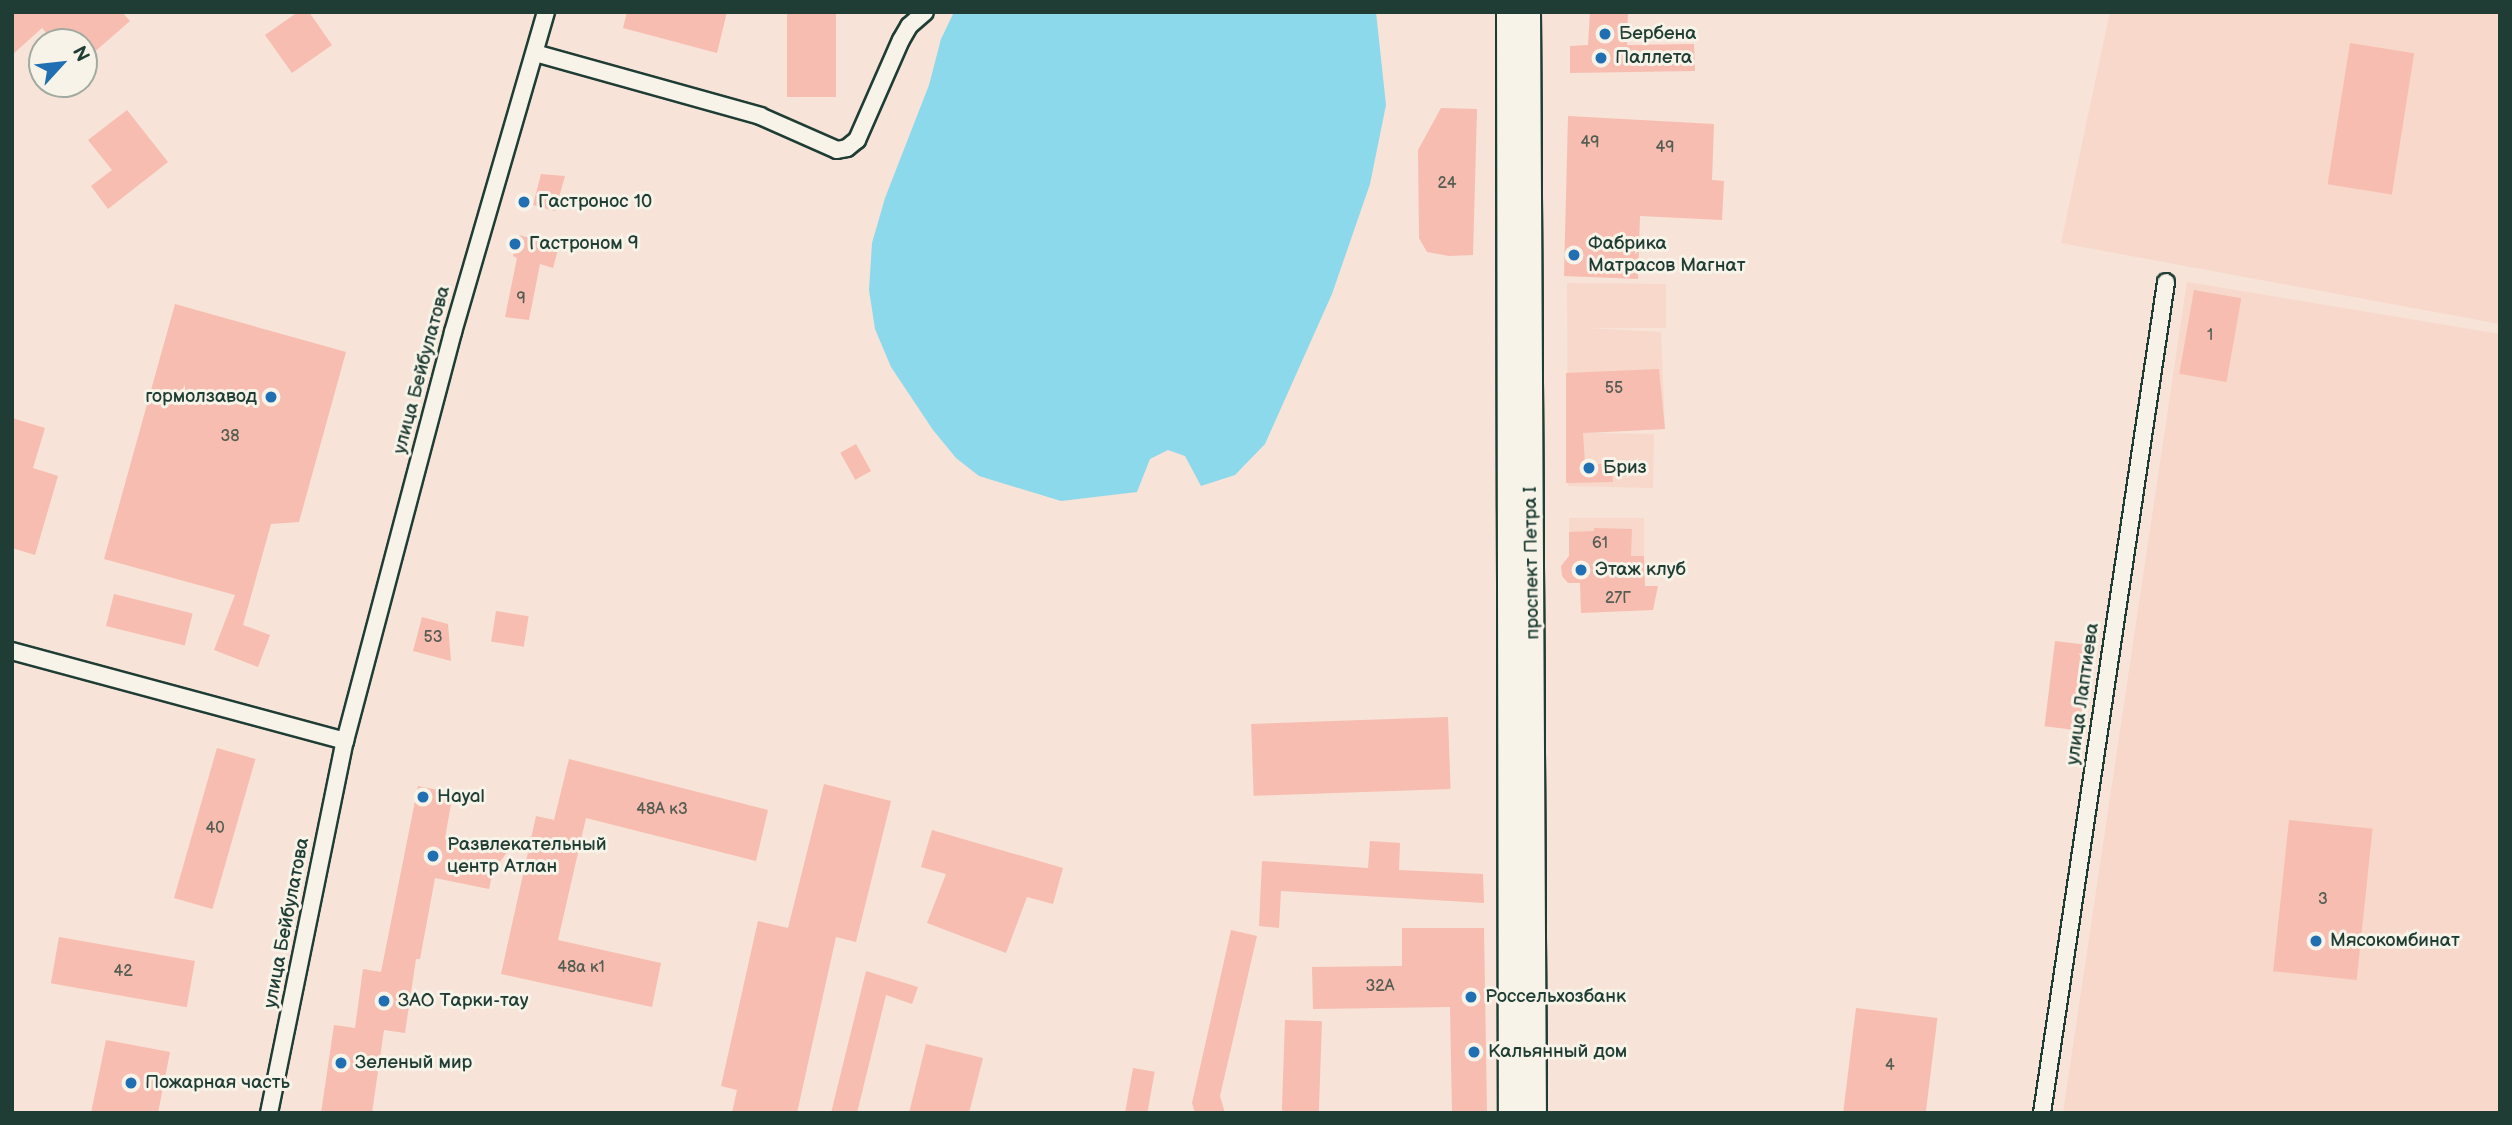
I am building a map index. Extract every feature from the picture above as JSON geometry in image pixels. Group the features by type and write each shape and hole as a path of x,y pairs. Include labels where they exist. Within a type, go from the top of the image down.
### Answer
{"main road":[{"name":"проспект Петра I","path":"1509,12 1511,1113"},
{"name":"проспект Петра I","path":"1528,12 1534,1113"}],"street":[{"name":"улица Бейбулатова","path":"269,1113 345,741 453,332 546,12"},
{"path":"535,53 760,116 837,150 847,148 857,140 901,40 909,26 925,12"},
{"name":"улица Лаптиева","path":"2042,1113 2166,282"},
{"path":"12,651 345,741"}],"shaded area":[{"path":"2110,12 2500,12 2500,324 2061,243"},
{"name":"Мясокомбинат","path":"2187,282 2500,334 2500,1113 2063,1113"},
{"path":"1567,283 1666,284 1666,328 1588,328 1661,332 1665,429 1590,433 1654,434 1653,488 1568,486"},
{"path":"1569,518 1644,518 1644,556 1569,556"}],"water":[{"path":"954,12 1376,12 1386,105 1370,184 1332,294 1265,444 1235,475 1201,486 1185,456 1168,450 1150,459 1137,492 1061,501 979,476 956,458 933,430 891,367 875,329 869,290 872,243 885,198 929,85 941,39"}],"building":[{"path":"12,12 122,12 130,21 98,49 98,28 28,28 28,41 12,55"},
{"path":"298,12 309,12 332,45 292,73 265,35"},
{"path":"627,12 727,12 717,53 623,28"},
{"path":"787,12 836,12 836,97 787,97"},
{"path":"1590,12 1628,12 1627,45 1694,44 1695,71 1570,73 1570,46 1588,45"},
{"path":"2350,43 2414,53 2392,194 2328,184"},
{"path":"1441,108 1477,109 1473,255 1449,256 1427,252 1419,238 1418,150"},
{"path":"127,110 168,162 108,209 91,186 112,170 88,140"},
{"path":"1568,116 1714,124 1712,180 1724,181 1722,220 1640,216 1638,279 1564,276"},
{"path":"541,174 565,176 555,211 533,205"},
{"path":"519,235 559,246 553,268 540,264 529,320 505,317 517,258 513,256"},
{"path":"2194,290 2241,298 2227,382 2179,374"},
{"path":"175,304 346,352 299,522 271,524 243,625 270,635 258,667 214,650 235,595 104,559"},
{"path":"1659,369 1665,429 1583,433 1585,464 1612,464 1613,482 1566,483 1566,373"},
{"path":"12,418 45,428 33,468 58,476 35,555 12,548"},
{"path":"856,444 871,471 855,480 840,453"},
{"path":"1594,528 1632,529 1631,556 1644,556 1645,586 1658,586 1653,610 1581,613 1580,583 1568,583 1562,576 1561,566 1569,556 1569,532 1594,531"},
{"path":"114,594 193,614 185,646 106,626"},
{"path":"496,611 529,616 524,647 491,642"},
{"path":"422,617 448,624 451,661 413,651"},
{"path":"2055,641 2090,645 2079,731 2045,726"},
{"path":"1448,717 1451,789 1254,796 1251,724"},
{"path":"217,748 255,759 212,909 174,898"},
{"path":"569,759 768,810 756,861 586,818 558,940 661,963 652,1007 501,974 536,816 554,820"},
{"path":"824,784 891,801 856,942 836,937 797,1113 732,1113 737,1090 721,1086 758,921 788,928"},
{"path":"418,786 453,793 445,838 508,851 493,871 489,889 435,878 420,959 416,959 405,1033 384,1030 372,1113 321,1113 334,1025 355,1028 363,969 381,972"},
{"path":"2289,820 2373,829 2357,980 2273,971"},
{"path":"932,830 1063,868 1053,904 1027,897 1006,953 927,923 946,874 921,867"},
{"path":"1370,841 1400,843 1399,870 1483,874 1484,903 1281,891 1279,928 1259,926 1262,861 1368,868"},
{"path":"1402,928 1484,928 1487,1113 1452,1113 1450,1007 1313,1009 1312,967 1402,966"},
{"path":"1231,930 1257,936 1220,1096 1225,1113 1195,1113 1192,1103"},
{"path":"59,937 195,961 187,1007 51,983"},
{"path":"866,971 918,987 912,1004 886,995 857,1113 831,1113"},
{"path":"1856,1008 1937,1018 1926,1113 1843,1113"},
{"path":"1285,1020 1322,1021 1319,1113 1282,1113"},
{"name":"Пожарная часть","path":"106,1040 170,1052 158,1113 91,1113"},
{"path":"926,1044 983,1058 969,1113 909,1113"},
{"path":"1133,1068 1155,1072 1147,1113 1125,1113"}],"place":[{"name":"Бербена","path":"1605,34"},
{"name":"Паллета","path":"1601,58"},
{"name":"Гастронос 10","path":"524,202"},
{"name":"Гастроном 9","path":"515,244"},
{"name":"Фабрика Матрасов Магнат","path":"1574,255"},
{"name":"гормолзавод","path":"271,397"},
{"name":"Бриз","path":"1589,468"},
{"name":"Этаж клуб","path":"1581,570"},
{"name":"Hayal","path":"423,797"},
{"name":"Развлекательный центр Атлан","path":"433,856"},
{"name":"Мясокомбинат","path":"2316,941"},
{"name":"Россельхозбанк","path":"1471,997"},
{"name":"ЗАО Тарки-тау","path":"384,1001"},
{"name":"Кальянный дом","path":"1474,1052"},
{"name":"Зеленый мир","path":"341,1063"},
{"name":"Пожарная часть","path":"131,1083"}]}
